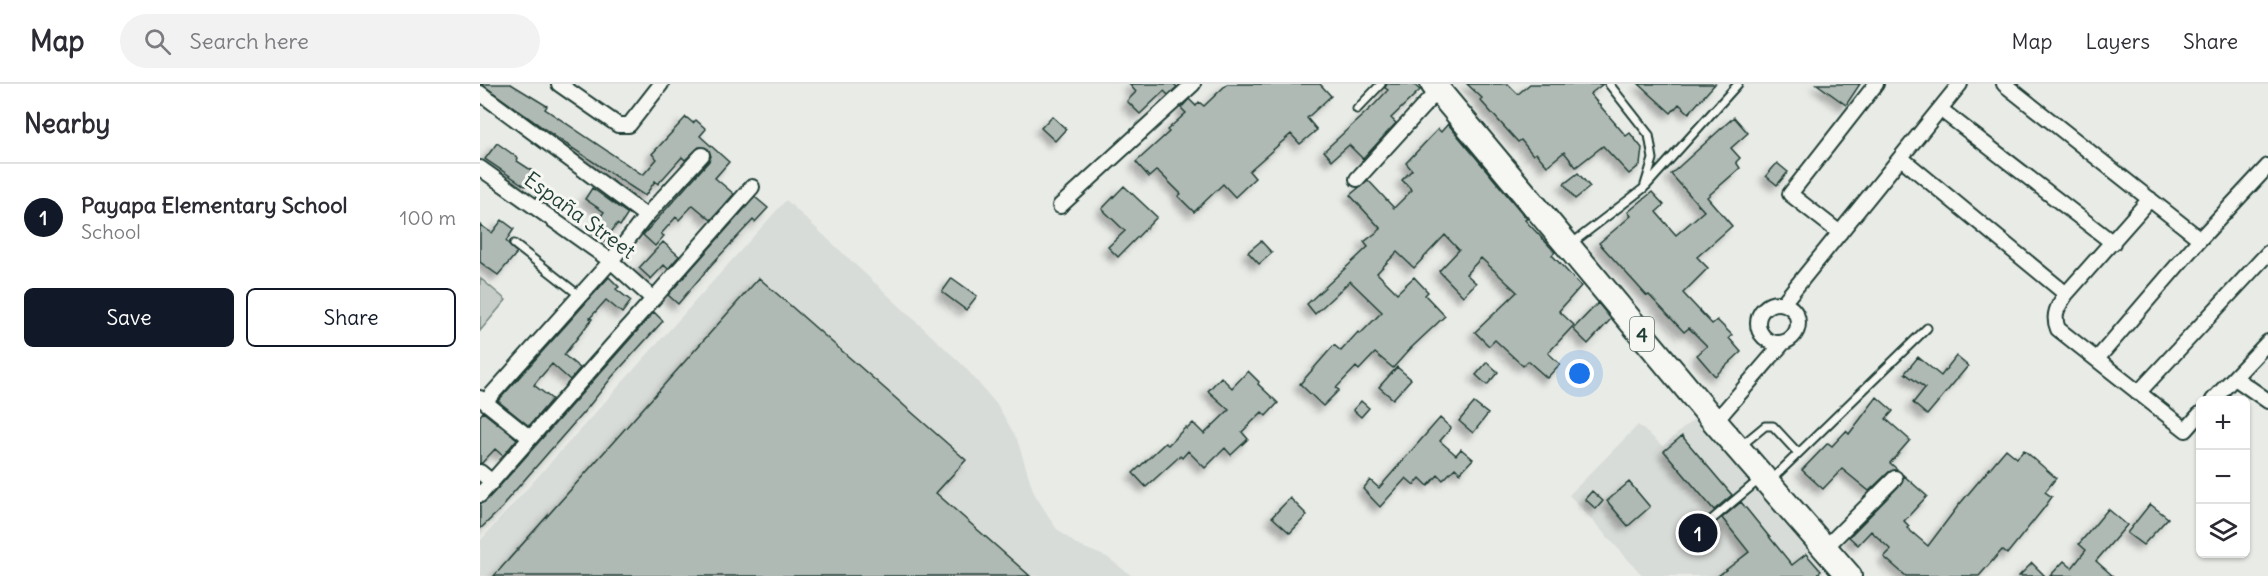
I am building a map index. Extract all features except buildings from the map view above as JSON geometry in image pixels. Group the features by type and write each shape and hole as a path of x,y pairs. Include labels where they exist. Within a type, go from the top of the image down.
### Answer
{"highway":[{"name":"4","path":"1435,87 1715,422 1849,576"}],"street":[{"path":"559,84 618,125 624,126 629,125 661,84"},
{"path":"1060,206 1193,84"},
{"path":"1840,233 1790,194 1876,84"},
{"path":"1784,303 1960,84"},
{"path":"2004,84 2200,239"},
{"path":"1358,179 1435,87"},
{"path":"480,93 646,216"},
{"path":"1940,109 2113,243"},
{"path":"530,438 482,400 611,261 646,216 702,155"},
{"path":"1901,158 2067,294"},
{"path":"2097,359 2200,239 2268,166"},
{"name":"España Street","path":"480,168 611,261 652,298"},
{"path":"480,495 752,187"},
{"path":"2150,199 2067,294 2054,318 2058,329 2186,430 2196,419"},
{"path":"2138,393 2268,253"},
{"path":"1715,422 1783,343 1794,336 1798,324 1795,312 1784,303 1773,303 1766,306 1758,317 1757,324 1759,331 1769,341 1783,343"},
{"path":"2218,396 2268,342"},
{"path":"2235,378 2268,401"},
{"path":"480,472 492,482"},
{"path":"1825,548 1895,478"}],"lane":[{"path":"1357,109 1382,84"},
{"path":"1608,84 1649,135 1653,159 1644,188"},
{"path":"1569,246 1644,188 1738,84"},
{"path":"514,244 579,295"},
{"path":"1690,537 1798,453 1927,328"},
{"path":"1738,448 1765,426 1773,426 1798,453"}],"shaded area":[{"path":"786,200 964,366 998,406 1017,439 1034,493 1056,528 1077,545 1107,557 1132,576 480,576 480,541"},
{"path":"480,278 506,300 480,331"},
{"path":"1695,418 1825,571 1820,576 1643,576 1569,495 1638,425 1663,446"}],"place":[{"name":"Payapa Elementary School","path":"1698,533"}]}
